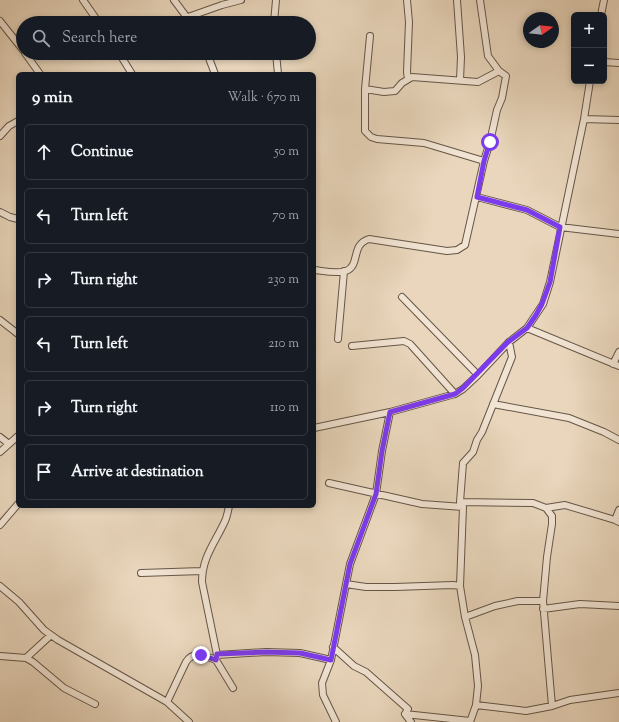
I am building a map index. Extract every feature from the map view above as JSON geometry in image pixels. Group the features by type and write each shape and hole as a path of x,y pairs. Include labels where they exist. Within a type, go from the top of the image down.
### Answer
{"street":[{"path":"84,0 94,16"},
{"path":"174,0 186,16"},
{"path":"198,16 222,5 241,0"},
{"path":"275,16 276,0"},
{"path":"407,0 409,22 407,60 408,79"},
{"path":"457,0 461,57 460,80"},
{"path":"316,270 344,272 352,267 356,250 360,244 369,239 447,251 457,250 465,244 477,197 484,161 497,110 502,98 506,76 499,71 488,56 480,0"},
{"path":"602,12 604,0"},
{"path":"0,21 16,41"},
{"path":"370,36 365,89 365,131 371,137 377,139 424,143 484,161"},
{"path":"30,60 39,72"},
{"path":"123,60 131,72"},
{"path":"210,60 214,72"},
{"path":"277,60 278,72"},
{"path":"607,62 619,63"},
{"path":"365,89 395,92 402,83 408,79 417,77 478,82 499,71"},
{"path":"316,428 390,412 455,394 478,375 508,342 527,328 542,304 550,282 560,227 584,119 590,84"},
{"path":"584,119 619,120"},
{"path":"0,136 16,122"},
{"path":"477,197 527,210 560,227 619,234"},
{"path":"0,212 16,218"},
{"path":"338,339 344,272"},
{"path":"402,297 478,375"},
{"path":"0,320 16,332"},
{"path":"527,328 616,365 619,352"},
{"path":"352,346 404,341 410,344 455,394"},
{"path":"405,714 470,722 476,705 478,686 477,669 465,617 460,586 463,464 473,452 512,357 508,342"},
{"path":"493,404 568,418 604,432 619,440"},
{"path":"336,722 322,691 322,683 331,660 350,564 376,494 382,451 390,412"},
{"path":"0,436 9,444"},
{"path":"0,452 16,438"},
{"path":"328,483 422,504 533,503 546,508 565,505 617,521 619,510"},
{"path":"0,525 16,506"},
{"path":"229,508 226,520 210,549 202,571 202,582 216,657 233,688"},
{"path":"546,508 552,516 552,524 547,557 543,609 552,706"},
{"path":"141,573 202,571"},
{"path":"346,584 366,587 460,586"},
{"path":"0,586 19,602 44,630 58,640 167,702 188,722"},
{"path":"465,617 495,606 518,600 543,601"},
{"path":"543,609 580,604 619,606"},
{"path":"26,658 51,635"},
{"path":"333,647 354,666 366,672 408,709 405,714"},
{"path":"167,702 188,658 194,655 216,657 266,652 300,653 331,660"},
{"path":"0,656 26,658 64,688 95,704"},
{"path":"476,705 526,711 552,706 570,700 619,693"},
{"path":"405,714 411,722"}],"route":[{"path":"201,655 216,660 217,654 266,652 300,653 331,660 350,564 362,527 376,494 382,451 390,412 455,394 478,375 508,342 522,333 536,315 542,304 550,282 560,227 527,210 477,197 484,161 490,142"}]}
